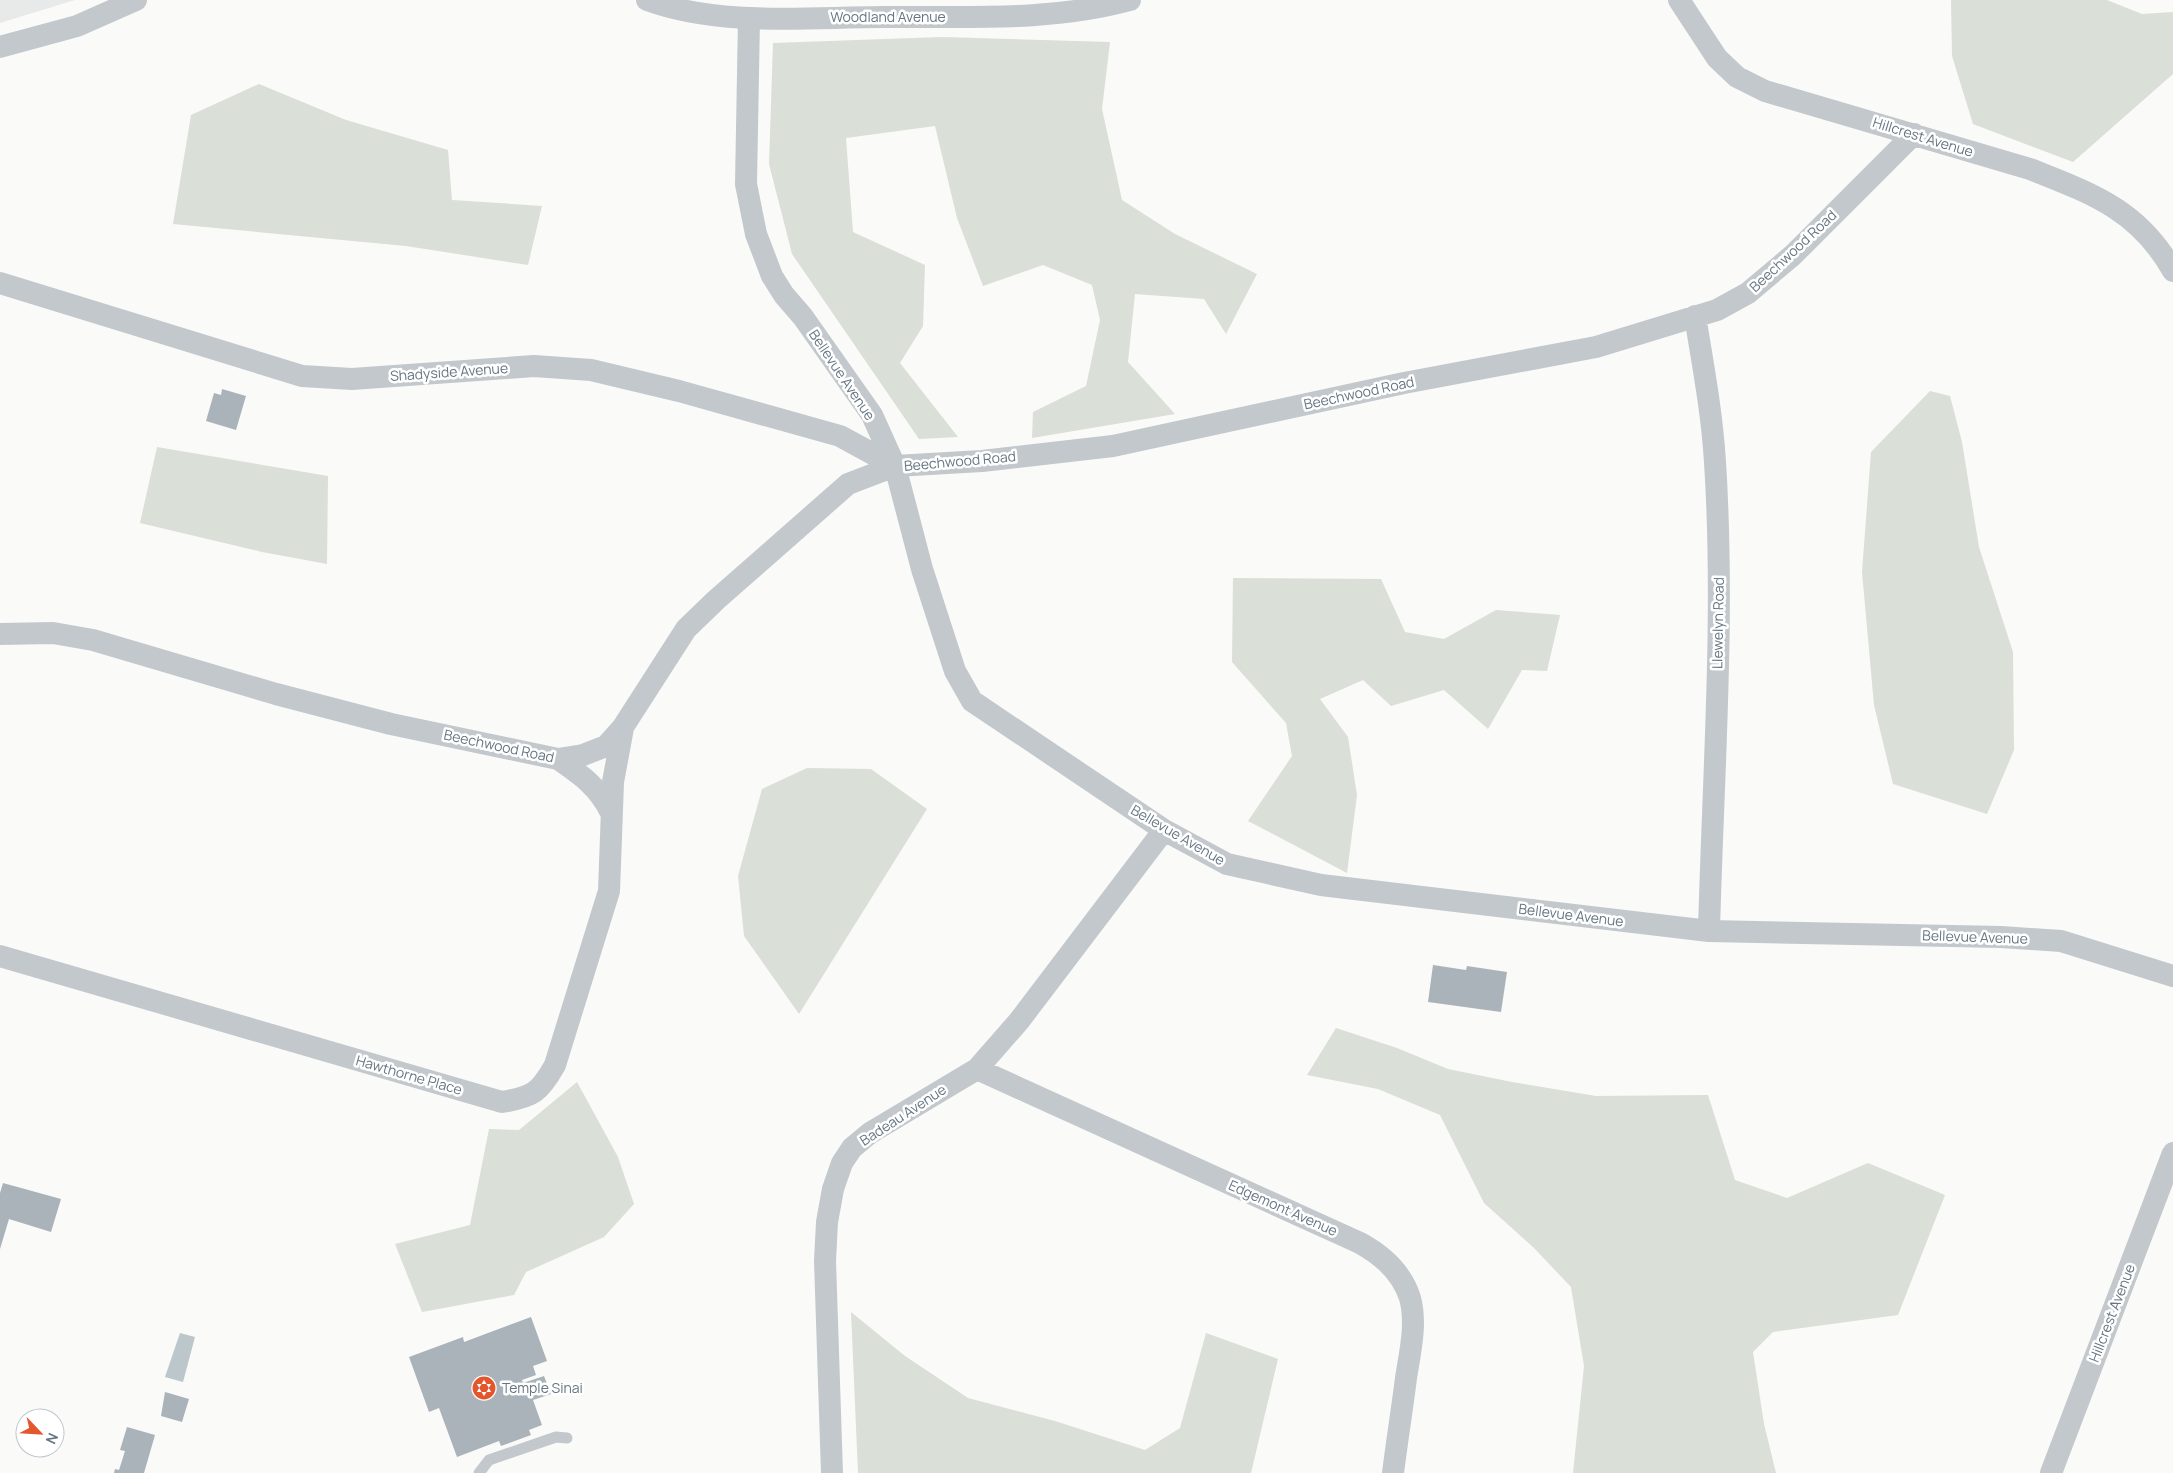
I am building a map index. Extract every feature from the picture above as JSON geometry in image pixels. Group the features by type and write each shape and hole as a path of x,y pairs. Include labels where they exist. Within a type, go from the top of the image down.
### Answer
{"street":[{"path":"0,47 69,29 101,7 136,0"},
{"name":"Woodland Avenue","path":"647,0 668,8 702,14 749,18 1017,16 1064,12 1130,0"},
{"name":"Hillcrest Avenue","path":"1679,0 1717,58 1736,77 1765,91 2030,169 2097,198 2126,214 2154,241 2173,271"},
{"name":"Bellevue Avenue","path":"749,18 746,184 756,234 769,269 784,296 860,394 872,415 895,466 922,569 954,671 972,701 1164,830 1227,864 1321,886 1708,931 2001,937 2061,941 2173,976"},
{"name":"Beechwood Road","path":"0,634 53,633 93,640 285,696 391,724 558,759 583,755 606,746 624,727 686,629 716,600 848,484 895,466 982,461 1113,446 1404,382 1596,347 1716,310 1748,293 1793,254 1914,134"},
{"name":"Shadyside Avenue","path":"0,284 302,376 352,379 534,366 591,370 679,391 840,436 895,466"},
{"name":"Llewelyn Road","path":"1694,316 1709,401 1718,542 1719,650 1714,736 1708,931"},
{"name":"Hawthorne Place","path":"0,956 502,1102 524,1098 543,1086 555,1065 609,891 613,782 624,727"},
{"name":"Hawthorne Place","path":"558,759 592,784 603,797 611,813"},
{"name":"Badeau Avenue","path":"832,1473 825,1261 827,1222 833,1189 847,1156 852,1148 870,1133 976,1069 1019,1021 1164,830"},
{"name":"Edgemont Avenue","path":"976,1069 1360,1243 1376,1252 1389,1264 1404,1283 1410,1300 1414,1328 1393,1473"},
{"name":"Hillcrest Avenue","path":"2051,1473 2173,1153"}],"lane":[{"path":"478,1473 489,1460 556,1437 567,1438"}],"shaded area":[{"path":"0,0 75,0 0,23"},
{"path":"1951,0 2107,0 2142,14 2173,12 2173,74 2073,162 1973,124 1952,56"},
{"path":"942,37 1110,42 1102,109 1122,200 1175,234 1257,274 1226,334 1204,299 1135,294 1128,362 1175,414 1032,438 1033,412 1086,386 1100,320 1092,285 1043,265 983,286 957,218 935,126 846,138 853,232 925,265 923,326 900,363 958,437 919,439 792,254 769,164 773,43"},
{"path":"259,84 346,120 448,150 452,200 542,206 528,265 406,246 173,224 191,115"},
{"path":"1930,391 1950,396 1962,442 1979,547 2013,652 2014,750 1987,814 1893,784 1874,705 1862,572 1871,452"},
{"path":"157,447 328,476 327,564 262,552 140,523"},
{"path":"1233,578 1381,579 1405,632 1444,639 1496,610 1560,615 1547,671 1522,670 1488,729 1444,690 1391,706 1363,680 1320,699 1348,737 1357,795 1347,873 1248,821 1292,756 1286,723 1232,662"},
{"path":"807,768 871,769 927,809 799,1014 744,936 738,876 762,789"},
{"path":"1336,1028 1397,1048 1448,1069 1512,1082 1596,1096 1708,1095 1735,1180 1787,1198 1868,1163 1945,1195 1898,1315 1773,1332 1753,1352 1764,1424 1776,1473 1573,1473 1584,1366 1571,1287 1534,1248 1484,1203 1440,1115 1378,1089 1307,1075"},
{"path":"577,1082 618,1157 634,1204 604,1237 526,1272 514,1295 422,1312 395,1244 470,1225 489,1129 519,1130"},
{"path":"851,1312 905,1356 968,1398 1055,1421 1145,1450 1180,1428 1206,1333 1278,1359 1251,1473 858,1473"},
{"path":"180,1333 195,1337 183,1382 165,1377"}],"building":[{"path":"222,389 246,396 236,430 206,421 214,393 221,395"},
{"path":"1433,965 1466,970 1467,966 1507,972 1501,1012 1428,1002"},
{"path":"3,1183 61,1199 51,1232 9,1219 0,1249 0,1193"},
{"name":"Temple Sinai","path":"531,1317 547,1361 533,1366 536,1375 522,1380 523,1383 544,1376 551,1394 533,1400 542,1425 529,1430 531,1435 501,1446 499,1441 457,1457 439,1408 429,1412 409,1357 463,1337 464,1342"},
{"path":"165,1392 189,1399 182,1422 161,1416"},
{"path":"127,1427 155,1435 144,1473 114,1473 115,1469 119,1470 125,1451 120,1450"}],"place":[{"name":"Temple Sinai","path":"484,1388"}]}
